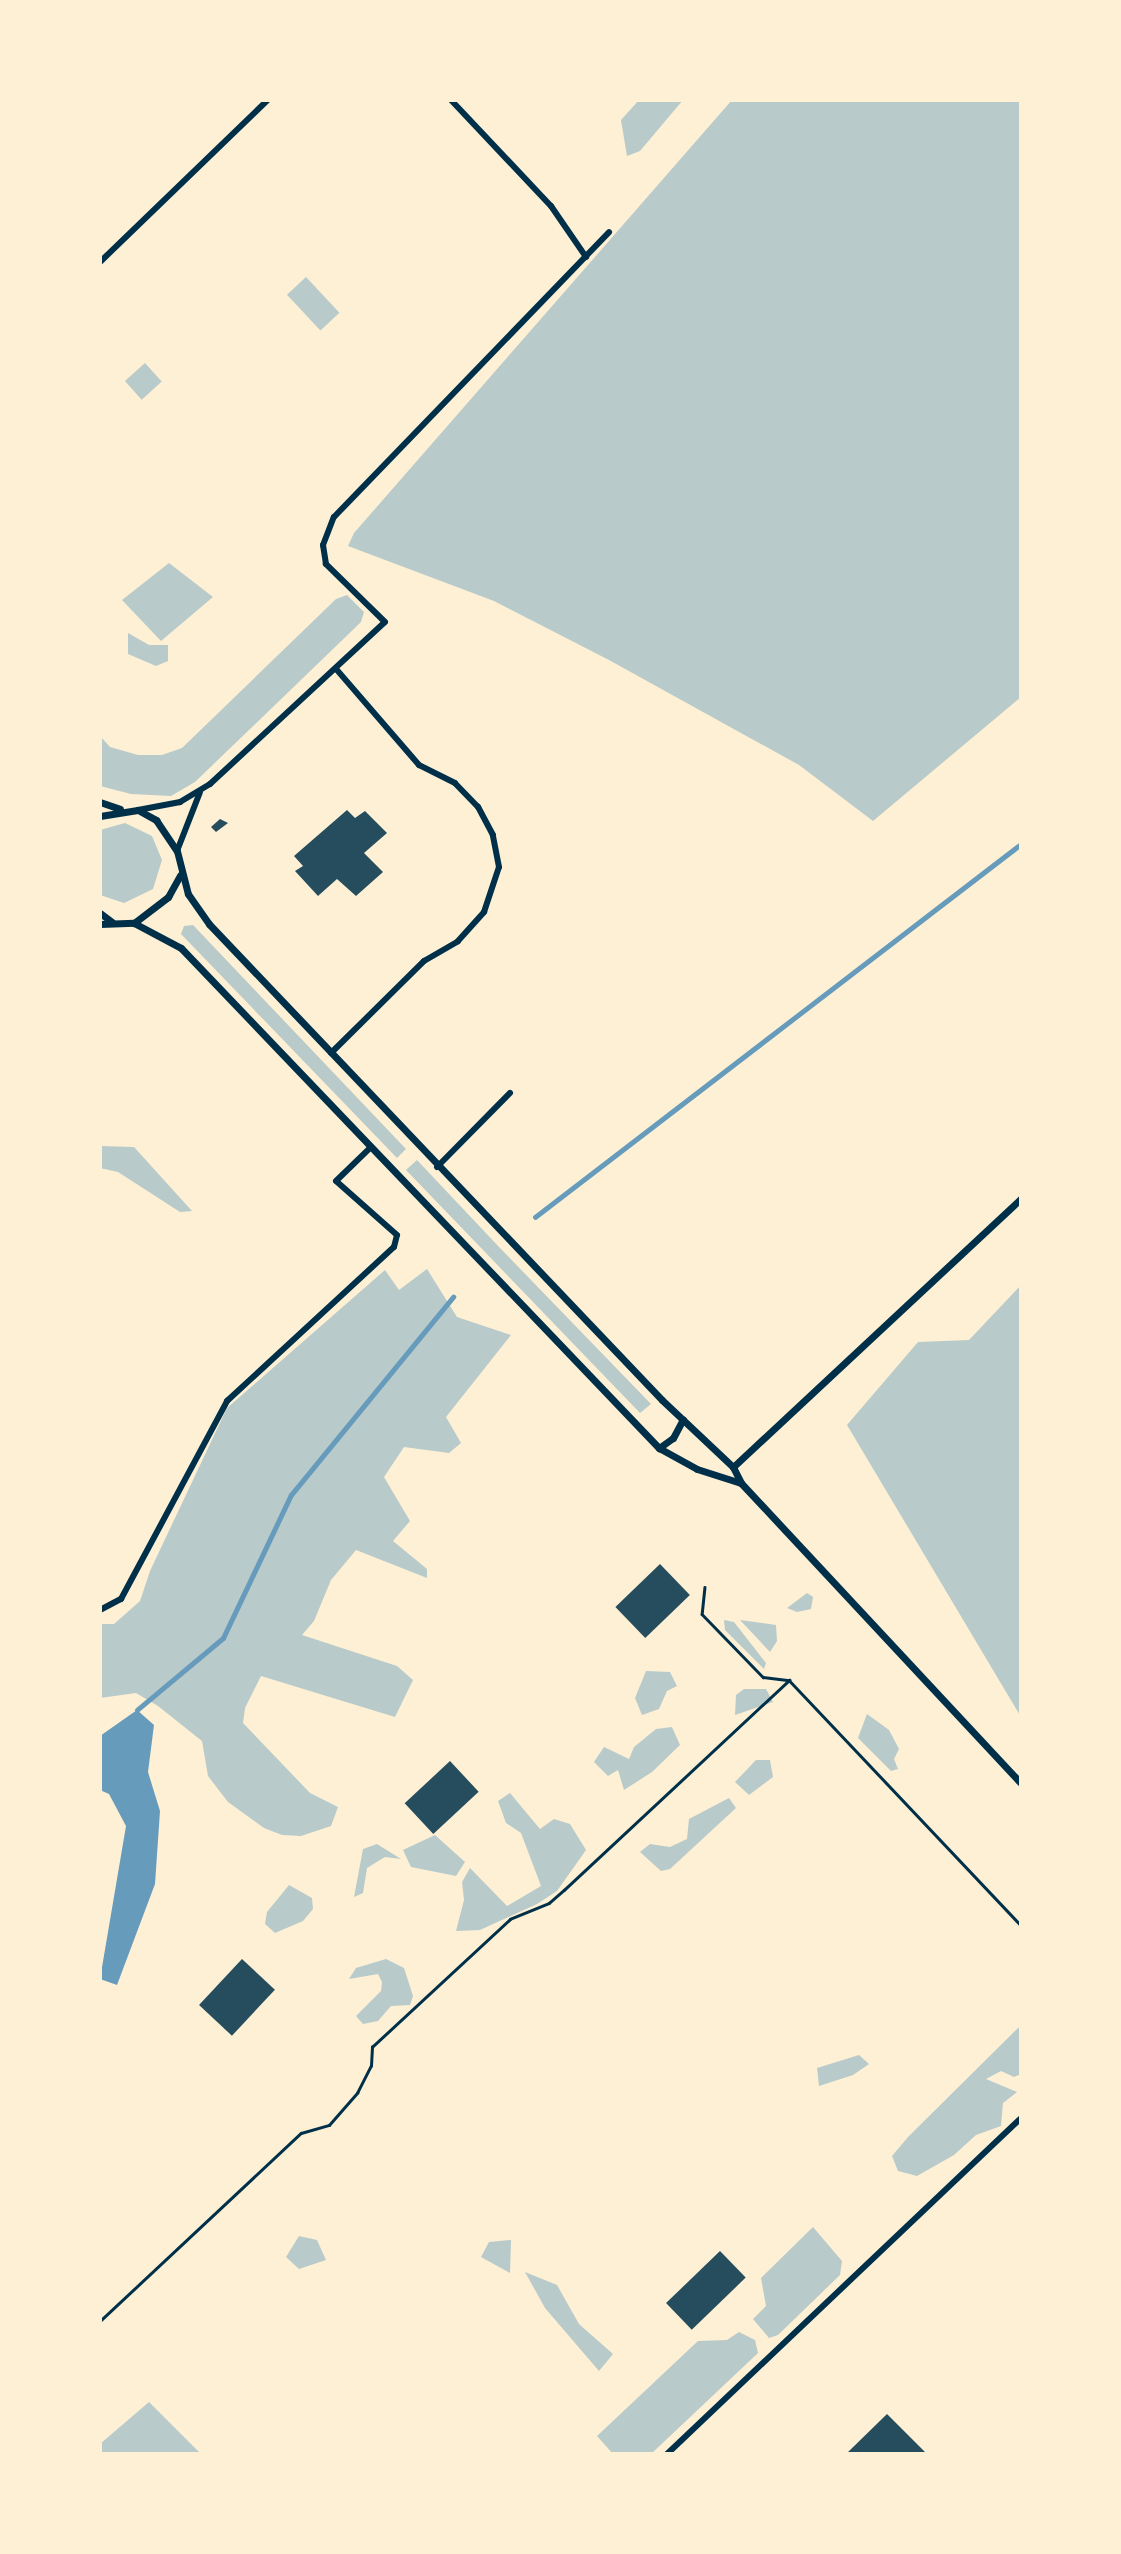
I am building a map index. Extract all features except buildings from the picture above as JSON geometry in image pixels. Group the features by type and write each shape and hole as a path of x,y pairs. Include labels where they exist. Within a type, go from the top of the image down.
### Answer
{"street":[{"path":"100,262 268,100"},
{"path":"450,100 551,206 586,257"},
{"path":"100,816 121,810 156,809 200,792 385,622 326,564 323,545 334,517 609,232"},
{"path":"331,1053 424,961 458,941 484,912 499,867 493,835 478,807 455,783 419,765 335,669"},
{"path":"177,851 200,792"},
{"path":"100,802 121,810"},
{"path":"138,810 156,820 177,851 180,875 209,925 437,1167 733,1467 741,1483 1021,1783"},
{"path":"134,923 168,897 180,875"},
{"path":"100,913 112,922"},
{"path":"100,924 134,923 181,948 659,1448 697,1469 741,1483"},
{"path":"437,1167 510,1093"},
{"path":"100,1610 121,1599 227,1401 394,1247 397,1235 336,1181 371,1147"},
{"path":"733,1467 1021,1198"},
{"path":"659,1448 673,1438 683,1419"},
{"path":"667,2454 1021,2118"}],"lane":[{"path":"705,1587 702,1614 763,1678 789,1680 1021,1924"},
{"path":"100,2321 302,2133 329,2125 357,2093 371,2066 372,2047 510,1919 549,1903 789,1680"}],"shaded area":[{"path":"639,100 683,100 640,151 627,156 621,120"},
{"path":"732,100 1021,100 1021,697 873,821 799,765 609,660 494,601 348,546 354,533"},
{"path":"306,277 339,313 320,331 287,295"},
{"path":"145,363 162,382 142,400 125,381"},
{"path":"169,563 213,597 161,641 122,600"},
{"path":"347,595 364,612 361,622 195,782 171,796 131,794 100,786 100,736 110,747 138,755 162,755 182,748 336,599"},
{"path":"128,633 149,645 168,645 168,661 156,666 128,654"},
{"path":"125,823 152,836 162,860 153,889 124,903 100,895 100,830"},
{"path":"193,925 406,1149 397,1158 181,934 184,926"},
{"path":"100,1146 134,1147 192,1211 180,1212 118,1172 100,1168"},
{"path":"417,1160 651,1404 640,1413 406,1170"},
{"path":"427,1269 457,1317 511,1335 446,1417 461,1443 449,1453 404,1447 384,1477 410,1521 393,1541 427,1569 427,1578 356,1550 331,1580 314,1621 302,1635 397,1666 413,1680 395,1717 261,1676 245,1708 243,1723 310,1793 338,1807 331,1826 301,1836 282,1835 264,1828 228,1802 208,1776 202,1741 158,1706 136,1693 100,1698 100,1624 114,1624 140,1601 150,1571 227,1408 385,1270 399,1290"},
{"path":"1021,1285 1021,1717 847,1425 918,1342 969,1340"},
{"path":"807,1593 813,1597 811,1609 797,1612 787,1608"},
{"path":"724,1620 734,1622 766,1663 764,1669 725,1630"},
{"path":"740,1620 776,1625 777,1641 770,1652"},
{"path":"646,1671 670,1672 677,1686 667,1691 659,1709 642,1715 635,1698"},
{"path":"744,1689 766,1689 773,1702 735,1715 736,1695"},
{"path":"867,1714 889,1730 899,1749 894,1759 898,1769 891,1771 858,1738"},
{"path":"672,1727 680,1745 652,1772 624,1790 618,1770 608,1776 594,1762 604,1747 629,1759 634,1747 656,1729"},
{"path":"756,1760 770,1760 773,1777 749,1795 735,1782"},
{"path":"510,1793 540,1829 554,1819 570,1824 586,1850 557,1891 537,1904 480,1930 456,1931 464,1900 462,1882 470,1868 507,1906 541,1886 521,1833 506,1823 498,1801"},
{"path":"729,1798 736,1808 670,1869 661,1871 640,1852 650,1844 670,1847 687,1839 689,1819"},
{"path":"435,1835 465,1862 456,1876 411,1867 403,1850"},
{"path":"377,1844 401,1859 385,1857 367,1868 363,1893 354,1897 363,1849"},
{"path":"289,1885 312,1898 313,1909 303,1921 275,1933 265,1924 267,1912"},
{"path":"386,1959 404,1968 413,1996 410,2005 391,2006 378,2021 363,2024 356,2016 381,1991 382,1982 378,1974 349,1979 356,1968"},
{"path":"1021,2025 1021,2074 1014,2077 1001,2071 986,2079 1017,2092 1003,2103 1001,2126 976,2135 954,2155 917,2176 898,2171 892,2156 908,2137"},
{"path":"859,2055 869,2064 853,2075 819,2086 817,2068"},
{"path":"813,2227 842,2261 840,2275 778,2335 769,2338 753,2319 766,2306 761,2278"},
{"path":"299,2236 317,2240 326,2260 299,2269 286,2257"},
{"path":"511,2240 510,2273 481,2257 489,2242"},
{"path":"525,2272 557,2285 579,2324 613,2354 599,2371 545,2308"},
{"path":"739,2332 755,2340 758,2353 651,2454 613,2454 597,2436 698,2341 727,2340"},
{"path":"149,2402 201,2454 100,2454 100,2444"}],"water":[{"path":"137,1710 154,1725 148,1772 160,1811 155,1884 117,1985 100,1979 126,1826 109,1794 100,1790 100,1736"}],"waterway":[{"path":"535,1217 1021,844"},
{"path":"137,1710 223,1638 291,1495 453,1297"}]}
